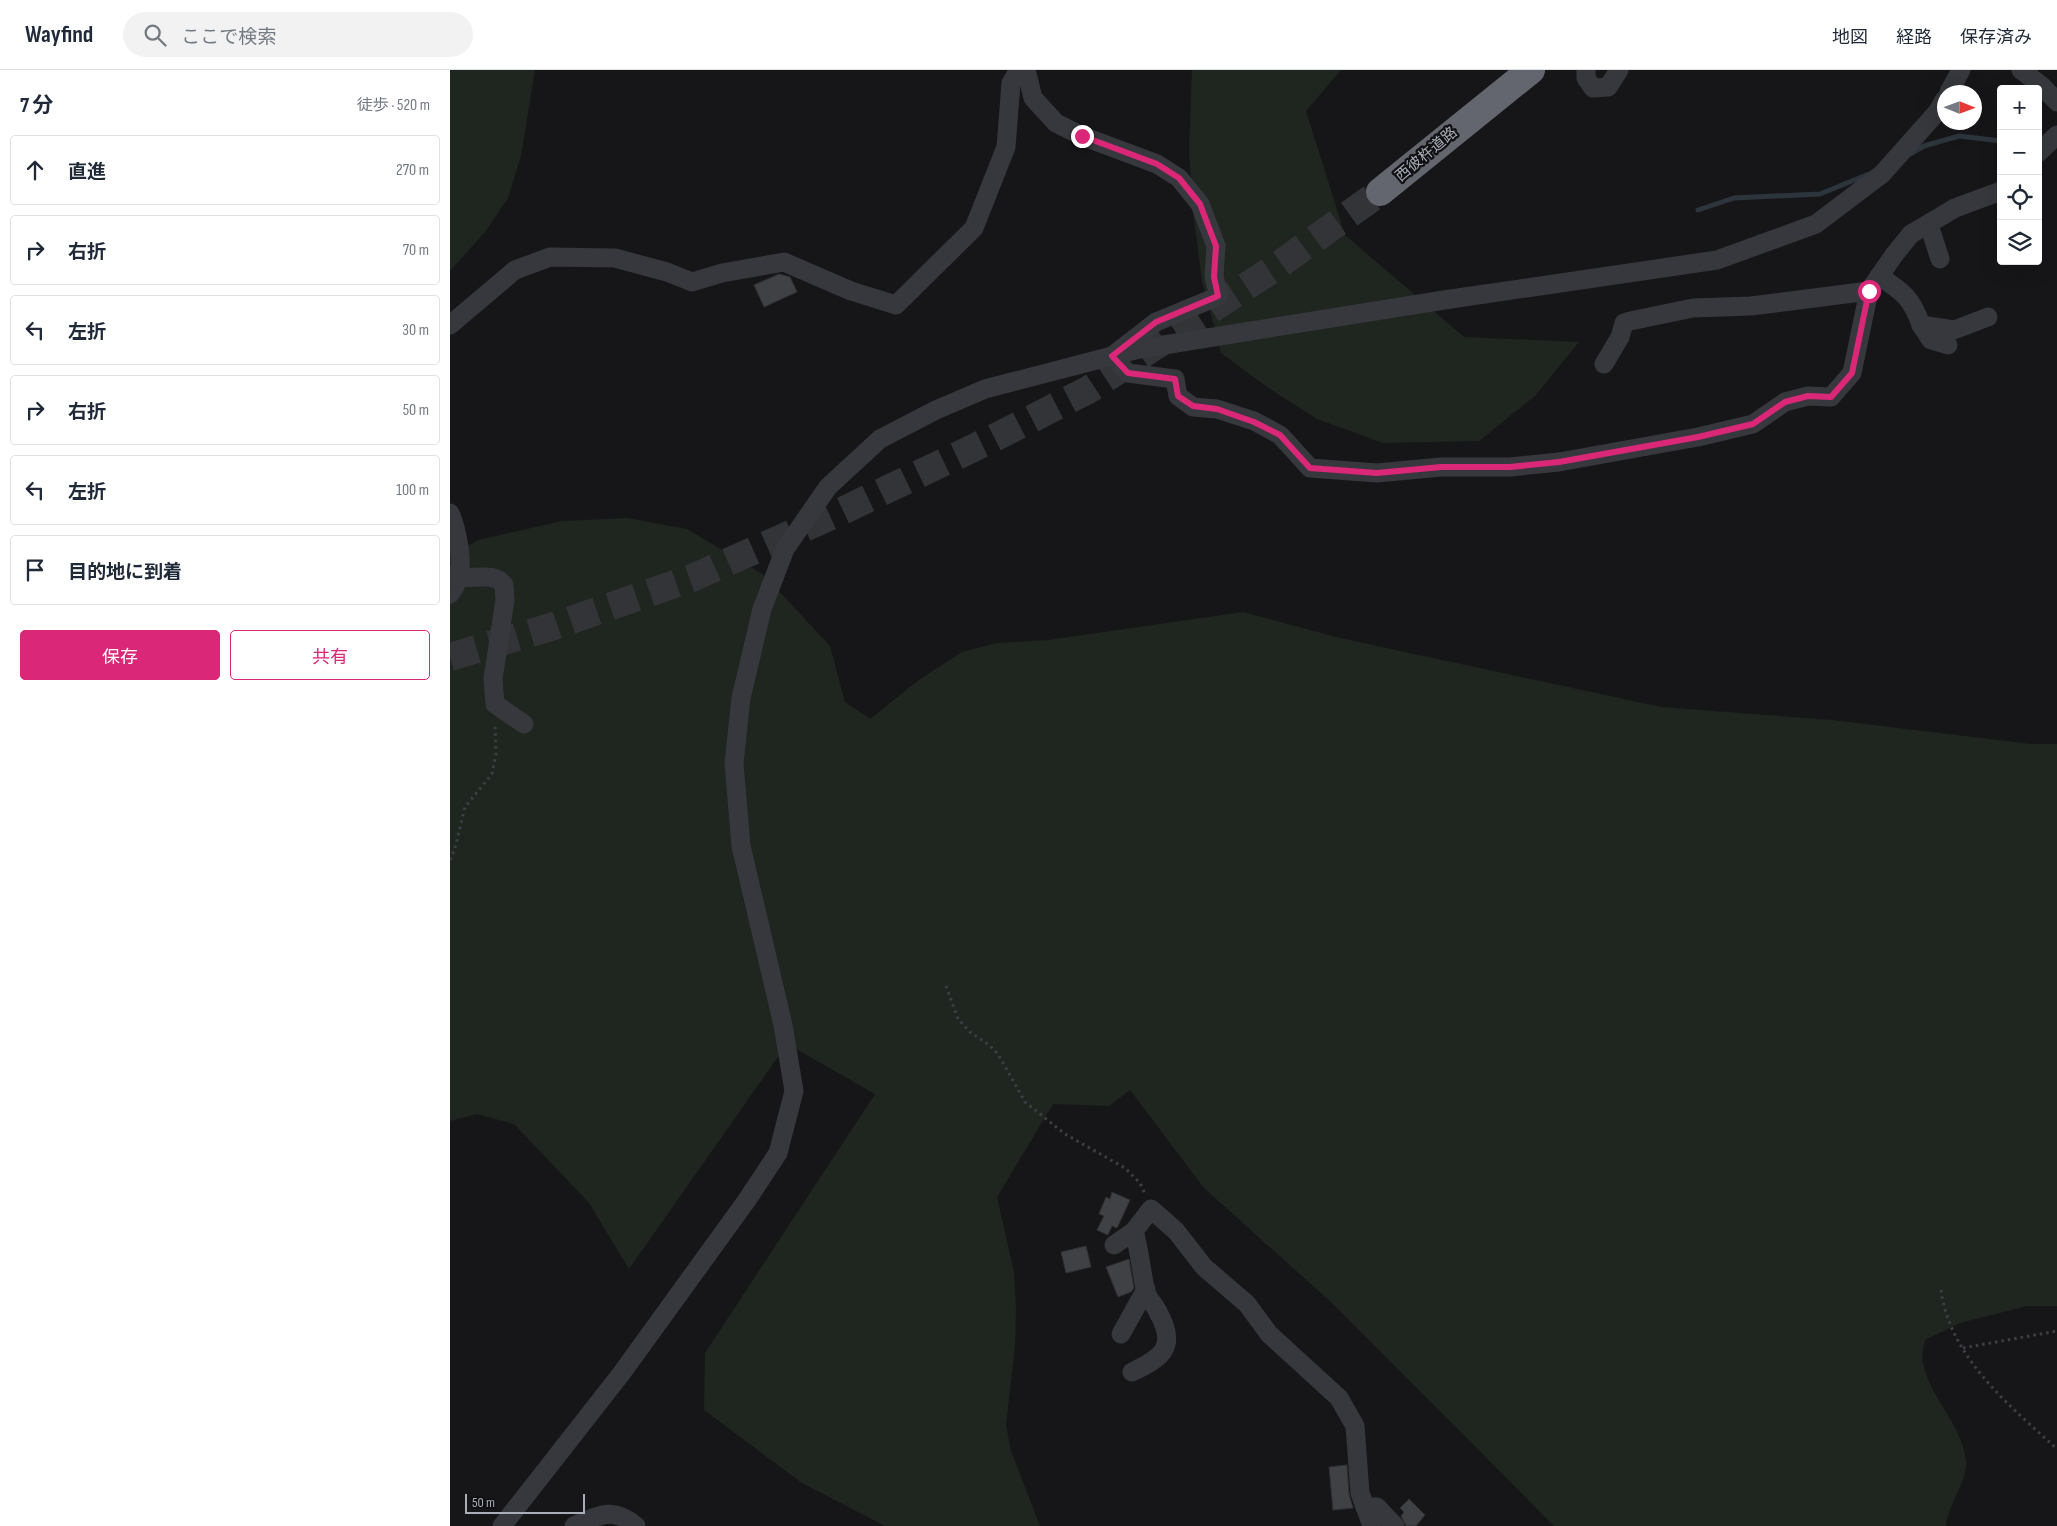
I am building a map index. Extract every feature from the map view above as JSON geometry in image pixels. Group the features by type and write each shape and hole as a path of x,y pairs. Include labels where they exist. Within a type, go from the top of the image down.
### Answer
{"highway":[{"path":"1472,116 1509,70"},
{"path":"1472,116 1531,70"},
{"name":"西彼杵道路","path":"1380,192 1472,116"}],"street":[{"path":"450,325 516,270 550,257 615,258 667,272 692,282 722,273 784,262 851,291 896,305 974,228 1006,147 1011,83 1019,70"},
{"path":"1026,70 1033,98 1056,122 1082,136 1157,164 1179,178 1200,204 1216,246 1214,277 1218,296 1156,322 1112,356"},
{"path":"1586,70 1586,78 1593,88 1608,87 1619,70"},
{"path":"1953,85 1961,70"},
{"path":"2021,70 2042,86 2057,102"},
{"path":"502,1526 621,1374 747,1200 778,1153 794,1091 783,1025 741,846 734,763 741,698 762,609 785,550 828,487 880,439 936,410 985,389 1139,349 1444,300 1717,260 1816,224 1882,174 1937,112"},
{"path":"2042,149 2057,135"},
{"path":"1112,356 1128,373 1175,379 1178,396 1193,406 1217,409 1254,422 1280,435 1310,468 1377,473 1441,467 1510,467 1559,462 1698,437 1753,424 1785,402 1808,396 1831,397 1852,373 1874,284 1911,234 1955,208 1997,192"},
{"path":"1929,225 1940,259"},
{"path":"1604,364 1620,337 1624,323 1630,321 1693,308 1751,306 1874,284 1904,293 1915,306 1921,325 1931,340 1948,345"},
{"path":"1921,325 1954,330 1988,317"},
{"path":"450,513 457,527 453,583 489,577 502,582 505,588 493,679 495,704 524,724"},
{"path":"1114,1245 1134,1231 1151,1209 1176,1231 1204,1267 1247,1304 1269,1334 1339,1398 1355,1426 1360,1493 1372,1526"},
{"path":"1132,1372 1153,1362 1163,1353 1168,1344 1167,1328 1146,1289 1134,1231"},
{"path":"1121,1334 1146,1289"},
{"path":"1365,1507 1376,1507 1395,1526"},
{"path":"574,1526 609,1513 628,1519 636,1526"}],"path":[{"path":"450,860 455,848 465,807 492,774 496,754 495,704"},
{"path":"946,986 958,1019 970,1032 989,1045 998,1054 1025,1102 1065,1134 1126,1168 1140,1184 1151,1209"},
{"path":"1941,1290 1943,1309 1963,1348 1991,1387 2057,1449"},
{"path":"1963,1348 2057,1331"}],"shaded area":[{"path":"450,70 535,70 521,156 508,198 485,232 450,271"},
{"path":"1192,70 1341,70 1306,111 1345,235 1464,337 1579,342 1535,396 1479,441 1383,443 1317,419 1267,387 1221,353 1202,281 1194,220 1189,151"},
{"path":"627,518 687,529 764,575 830,646 845,702 870,719 920,679 962,652 997,643 1048,640 1243,612 1340,638 1661,707 1832,720 2031,744 2057,744 2057,1306 2027,1306 1960,1323 1925,1340 1922,1357 1927,1376 1958,1434 1966,1460 1964,1476 1950,1510 1946,1526 1554,1526 1333,1304 1204,1188 1130,1090 1109,1106 1053,1104 997,1197 1014,1272 1016,1310 1015,1346 1006,1425 1011,1451 1040,1526 885,1526 802,1483 704,1410 705,1353 875,1094 787,1044 629,1269 589,1203 514,1124 477,1114 450,1121 450,556 478,540 562,521"}],"building":[{"path":"779,274 790,277 797,292 764,307 754,285"},
{"path":"1112,1192 1130,1200 1117,1228 1112,1226 1108,1235 1097,1230 1104,1216 1099,1214 1106,1197 1110,1199"},
{"path":"1086,1246 1091,1267 1066,1273 1061,1252"},
{"path":"1129,1259 1134,1288 1131,1292 1118,1297 1106,1267"},
{"path":"1347,1465 1349,1494 1353,1508 1333,1510 1329,1467"},
{"path":"1409,1499 1425,1515 1416,1526 1406,1526 1401,1516 1404,1512 1400,1508"}],"waterway":[{"path":"1910,154 1924,146 1959,136 1997,141"},
{"path":"1698,210 1734,198 1820,194 1869,174"}],"tunnel":[{"path":"450,657 554,626 692,578 838,513 990,440 1088,390 1276,267 1380,192"}],"route":[{"path":"1082,136 1115,146 1157,164 1179,178 1200,204 1216,246 1214,277 1218,296 1156,322 1112,356 1128,373 1175,379 1178,396 1193,406 1217,409 1254,422 1280,435 1310,468 1377,473 1441,467 1510,467 1559,462 1698,437 1753,424 1785,402 1808,396 1831,397 1852,373 1869,291"}]}
